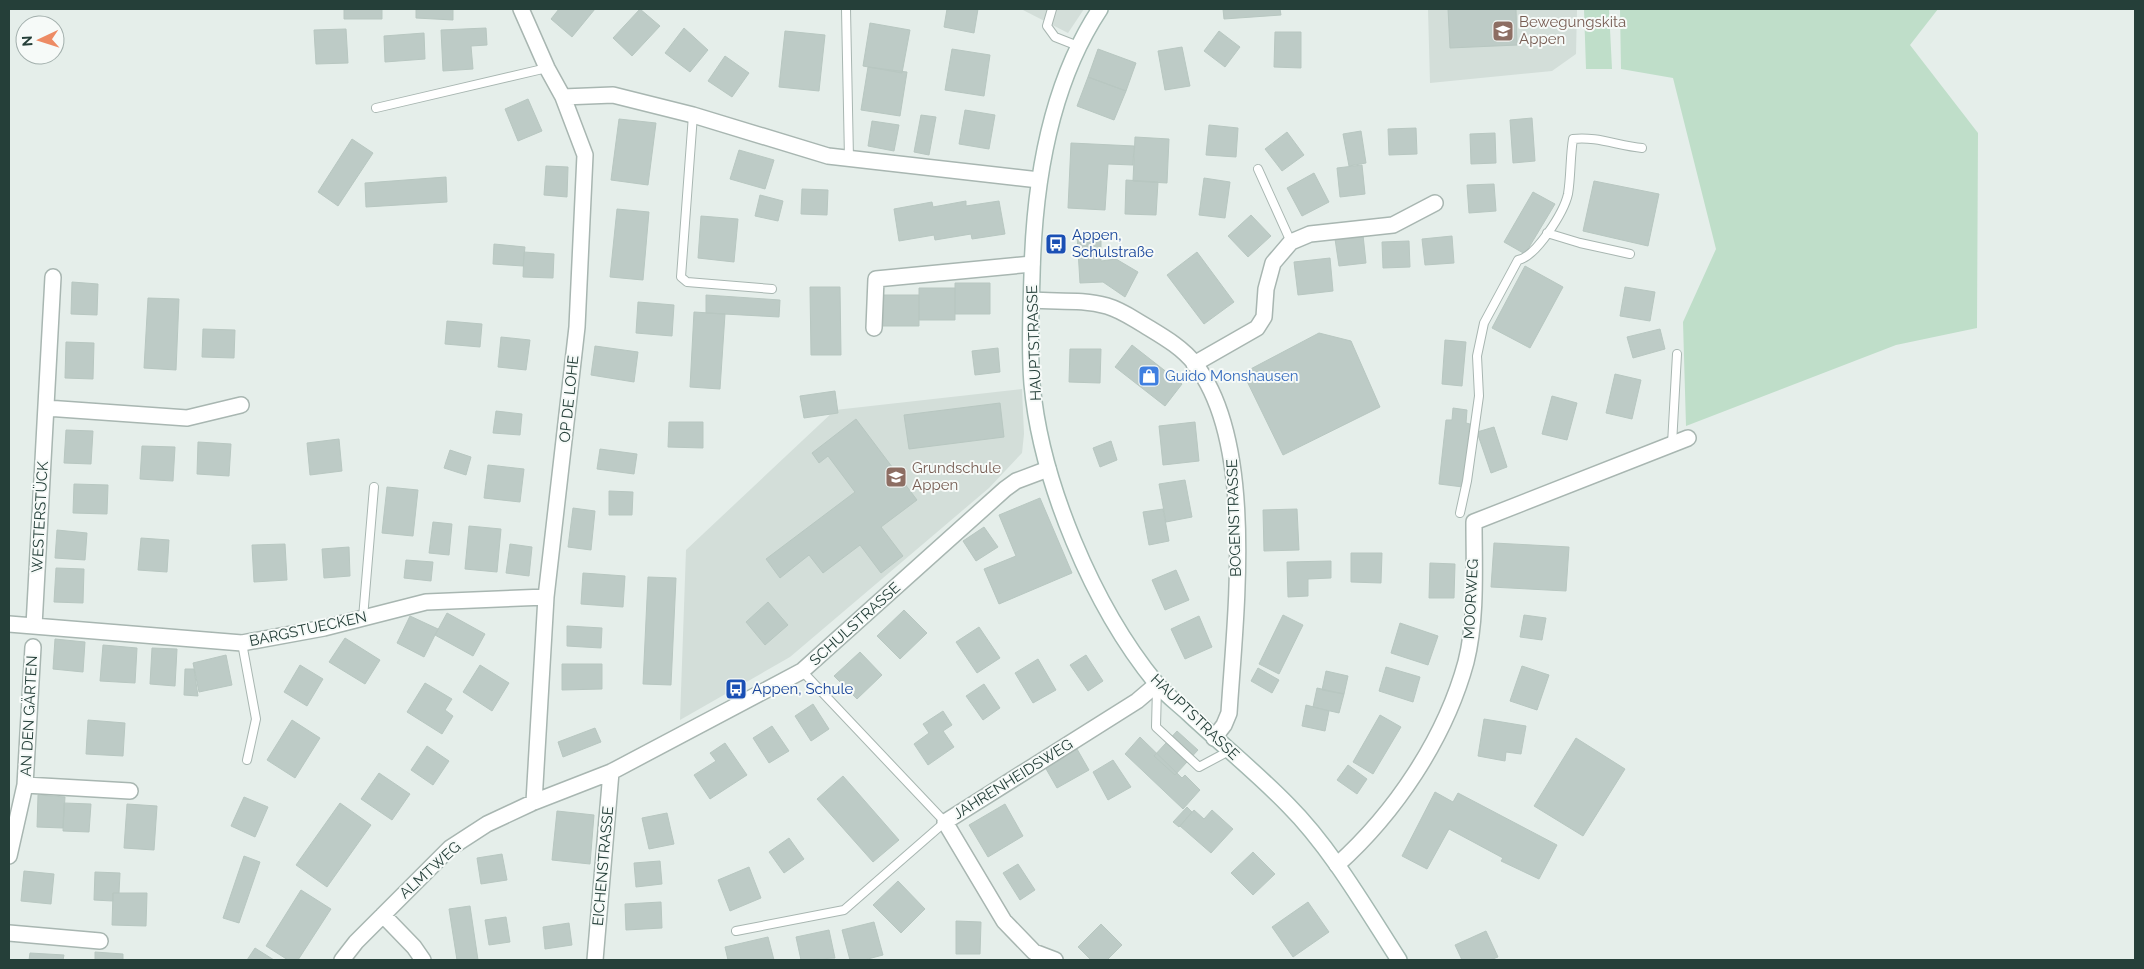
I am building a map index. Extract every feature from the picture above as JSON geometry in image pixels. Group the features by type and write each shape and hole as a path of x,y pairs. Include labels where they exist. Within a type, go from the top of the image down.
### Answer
{"street":[{"name":"OP DE LOHE","path":"521,9 547,68 563,97 585,156 577,327 546,597 534,802"},
{"name":"HAUPTSTRASSE","path":"1100,9 1078,46 1054,110 1039,180 1032,264 1032,383 1048,469 1075,541 1097,591 1113,620 1157,684 1290,806 1337,865 1399,960"},
{"path":"563,97 613,95 693,115 828,156 1039,180"},
{"path":"1194,364 1258,328 1264,317 1266,289 1273,263 1291,242 1310,234 1393,225 1435,203"},
{"name":"HAUPTSTRASSE","path":"874,328 876,279 1032,264"},
{"name":"WESTERSTÜCK","path":"34,626 53,277"},
{"name":"BOGENSTRASSE","path":"1032,300 1073,300 1109,306 1160,334 1194,364 1211,392 1220,412 1231,452 1235,478 1236,580 1229,713 1224,725 1214,738"},
{"path":"46,408 187,418 241,405"},
{"name":"MOORWEG","path":"1337,865 1366,836 1395,800 1418,768 1447,715 1466,662 1470,634 1474,522 1688,438"},
{"name":"SCHULSTRASSE","path":"534,802 611,772 744,704 802,671 1005,489 1016,481 1048,469"},
{"name":"BARGSTUECKEN","path":"9,624 242,643 363,618 426,602 546,597"},
{"name":"AN DEN GÄRTEN","path":"9,856 25,784 33,647"},
{"name":"JAHRENHEIDSWEG","path":"1055,960 1031,956 1004,921 944,822 1137,701 1157,684"},
{"name":"EICHENSTRASSE","path":"595,960 611,772"},
{"name":"AN DEN GÄRTEN","path":"25,784 130,791"},
{"name":"ALMTWEG","path":"342,960 356,942 450,848 487,824 534,802"},
{"path":"383,915 414,946 423,960"},
{"path":"9,933 100,941"}],"lane":[{"path":"846,9 849,159"},
{"path":"1052,9 1047,26 1055,37 1078,46"},
{"path":"376,108 547,68"},
{"path":"693,115 681,277 688,282 772,289"},
{"path":"1460,513 1467,481 1478,396 1478,356 1484,323 1518,260 1526,259 1534,252 1563,208 1568,194 1573,140 1591,138 1623,147 1642,148"},
{"path":"1258,169 1291,242"},
{"path":"1547,233 1580,243 1630,254"},
{"path":"1672,444 1677,354"},
{"path":"363,618 374,487"},
{"path":"242,643 256,719 247,760"},
{"path":"736,931 844,910 944,822 802,671"},
{"path":"1157,684 1156,727 1198,767 1229,751"}],"shaded area":[{"path":"1021,9 1084,9 1068,33"},
{"name":"Bewegungskita Appen","path":"1428,9 1577,9 1576,54 1552,71 1430,83"},
{"path":"1022,389 1024,434 1022,453 989,488 790,657 680,720 686,550 835,410"}],"green space":[{"path":"1584,9 1609,9 1612,69 1586,69"},
{"path":"1620,9 1938,9 1910,45 1978,133 1977,328 1896,345 1686,426 1683,322 1716,249 1673,78 1621,69"}],"building":[{"path":"344,9 382,9 382,19 344,19"},
{"path":"416,9 453,9 453,20 416,18"},
{"path":"559,9 595,9 572,37 551,19"},
{"path":"640,9 660,26 632,56 613,38"},
{"path":"947,9 978,9 974,33 944,27"},
{"path":"1223,9 1280,9 1281,15 1224,19"},
{"path":"1448,9 1516,9 1517,45 1450,48"},
{"path":"870,23 910,30 902,73 863,66"},
{"path":"486,28 487,45 471,46 473,69 443,71 441,30"},
{"path":"684,28 708,50 690,72 665,53"},
{"path":"346,29 348,63 316,64 314,30"},
{"path":"785,31 825,35 819,91 779,87"},
{"path":"1219,31 1240,47 1225,67 1204,51"},
{"path":"1275,32 1301,32 1301,68 1274,67"},
{"path":"424,33 425,59 385,62 384,36"},
{"path":"1182,47 1190,86 1165,90 1158,51"},
{"path":"952,49 990,55 984,96 945,90"},
{"path":"1098,49 1136,63 1126,91 1088,77"},
{"path":"725,56 749,73 732,97 708,81"},
{"path":"868,67 907,72 900,116 861,110"},
{"path":"1088,77 1126,91 1114,120 1077,106"},
{"path":"528,99 542,131 518,141 505,109"},
{"path":"965,110 995,115 989,149 959,144"},
{"path":"921,115 936,117 929,155 914,152"},
{"path":"1532,118 1535,161 1513,163 1510,120"},
{"path":"619,119 656,123 648,185 611,180"},
{"path":"872,121 899,125 894,151 868,146"},
{"path":"1209,125 1238,128 1236,157 1206,155"},
{"path":"1416,128 1417,154 1389,155 1388,129"},
{"path":"1361,131 1366,163 1349,166 1343,134"},
{"path":"1287,132 1304,155 1282,171 1265,149"},
{"path":"1495,133 1496,163 1471,164 1470,134"},
{"path":"1135,137 1169,139 1167,183 1133,181"},
{"path":"352,139 373,153 338,206 318,192"},
{"path":"1071,143 1134,146 1133,165 1108,164 1105,210 1068,208"},
{"path":"739,150 774,160 765,189 730,179"},
{"path":"1362,165 1365,194 1340,197 1337,168"},
{"path":"546,166 568,167 567,197 544,195"},
{"path":"1314,173 1329,202 1302,216 1287,188"},
{"path":"446,177 447,202 366,207 365,183"},
{"path":"1204,178 1230,182 1225,218 1199,215"},
{"path":"1126,180 1158,182 1156,215 1125,214"},
{"path":"1594,181 1659,194 1648,246 1583,231"},
{"path":"1494,184 1496,211 1469,213 1467,185"},
{"path":"802,189 828,190 827,215 801,214"},
{"path":"1533,192 1555,204 1525,254 1504,242"},
{"path":"760,195 783,201 778,221 755,216"},
{"path":"966,201 966,206 999,201 1005,234 972,239 971,234 935,240 934,235 899,241 894,209 932,202 933,207"},
{"path":"617,209 649,212 643,280 610,277"},
{"path":"1251,215 1271,236 1248,257 1228,236"},
{"path":"701,216 738,219 734,262 698,258"},
{"path":"1101,232 1101,261 1116,259 1138,272 1125,297 1103,282 1080,283 1077,234"},
{"path":"1363,235 1366,263 1339,266 1335,239"},
{"path":"1452,236 1454,263 1425,265 1422,239"},
{"path":"1409,241 1410,267 1383,268 1382,242"},
{"path":"494,244 525,247 523,266 493,264"},
{"path":"524,252 554,254 553,278 523,277"},
{"path":"1197,252 1234,302 1204,324 1167,275"},
{"path":"1330,258 1333,291 1298,295 1294,262"},
{"path":"1525,266 1563,287 1530,348 1492,328"},
{"path":"72,282 98,284 97,315 71,314"},
{"path":"955,283 990,283 990,314 955,314"},
{"path":"810,287 840,287 841,355 811,355"},
{"path":"1625,287 1655,292 1650,321 1620,316"},
{"path":"919,288 955,288 955,320 919,320"},
{"path":"706,295 780,300 779,317 706,313"},
{"path":"878,295 919,295 919,326 878,326"},
{"path":"148,298 179,299 176,370 144,368"},
{"path":"638,302 674,305 672,336 636,333"},
{"path":"694,312 725,314 720,389 690,387"},
{"path":"447,321 482,324 480,347 445,344"},
{"path":"203,329 235,330 234,358 202,357"},
{"path":"1660,329 1665,349 1633,358 1627,337"},
{"path":"1319,333 1351,341 1380,407 1283,455 1243,373"},
{"path":"501,337 530,340 526,370 498,367"},
{"path":"1445,340 1466,342 1462,386 1442,384"},
{"path":"66,342 94,343 93,379 65,378"},
{"name":"Guido Monshausen","path":"1132,345 1182,384 1165,406 1115,367"},
{"path":"595,346 638,352 634,382 591,375"},
{"path":"998,348 1000,372 975,375 972,351"},
{"path":"1070,349 1101,349 1100,383 1069,382"},
{"path":"1615,374 1641,380 1632,419 1606,413"},
{"path":"835,391 838,413 804,418 800,396"},
{"path":"1552,396 1577,403 1567,440 1542,434"},
{"path":"1000,403 1004,437 909,449 904,415"},
{"path":"1453,408 1467,410 1466,423 1470,424 1463,487 1439,484 1446,420 1452,420"},
{"path":"496,411 522,414 520,435 493,433"},
{"path":"856,419 917,500 881,527 903,556 881,573 860,545 823,573 809,555 780,578 766,559 855,492 828,456 819,463 812,453"},
{"path":"669,422 703,422 703,448 668,447"},
{"path":"1195,422 1199,461 1163,465 1159,426"},
{"path":"1494,427 1507,467 1491,473 1477,432"},
{"path":"66,430 93,431 91,464 64,463"},
{"path":"339,439 342,471 310,475 307,443"},
{"path":"1111,441 1117,460 1100,467 1093,448"},
{"path":"198,442 231,444 229,476 197,474"},
{"path":"142,446 175,447 173,481 140,479"},
{"path":"600,449 637,454 634,474 597,469"},
{"path":"450,450 471,457 466,475 444,468"},
{"path":"488,465 524,469 520,502 484,498"},
{"path":"1185,480 1192,517 1166,522 1159,484"},
{"path":"74,484 108,485 107,514 73,513"},
{"path":"387,487 418,490 413,536 382,533"},
{"path":"609,491 633,492 632,515 609,515"},
{"path":"1040,498 1072,573 999,604 984,569 1016,556 999,515"},
{"path":"573,508 595,511 591,550 568,547"},
{"path":"1163,509 1169,541 1149,545 1143,512"},
{"path":"1297,509 1299,550 1264,551 1263,510"},
{"path":"433,522 452,524 449,555 429,553"},
{"path":"469,526 501,529 497,572 465,569"},
{"path":"984,527 998,547 976,561 963,541"},
{"path":"57,530 87,533 85,560 55,558"},
{"path":"141,538 169,540 167,572 138,570"},
{"path":"1494,543 1569,547 1566,591 1491,587"},
{"path":"285,544 287,580 254,582 252,545"},
{"path":"510,544 532,547 529,576 506,573"},
{"path":"349,547 350,576 324,578 322,549"},
{"path":"1351,553 1382,553 1381,583 1351,582"},
{"path":"406,560 433,562 431,581 404,578"},
{"path":"1331,561 1331,578 1308,579 1308,596 1288,597 1287,562"},
{"path":"1430,563 1455,564 1454,598 1429,598"},
{"path":"56,568 84,569 83,603 54,602"},
{"path":"1176,570 1189,600 1165,610 1152,580"},
{"path":"583,573 625,576 623,607 581,604"},
{"path":"648,577 676,578 671,685 643,684"},
{"path":"768,602 788,625 765,645 746,622"},
{"path":"904,610 927,633 900,659 877,636"},
{"path":"447,613 485,634 473,656 435,635"},
{"path":"1283,615 1303,625 1279,674 1259,664"},
{"path":"1524,615 1546,618 1542,640 1520,637"},
{"path":"410,616 438,629 424,657 397,643"},
{"path":"1199,616 1212,647 1185,659 1171,629"},
{"path":"1400,623 1438,636 1428,665 1391,653"},
{"path":"567,626 602,628 601,648 567,646"},
{"path":"979,627 1000,658 977,673 956,642"},
{"path":"345,638 380,660 365,684 329,662"},
{"path":"55,639 85,642 83,672 53,669"},
{"path":"103,645 137,648 135,683 100,681"},
{"path":"152,648 177,649 175,686 150,684"},
{"path":"860,652 882,675 857,699 834,676"},
{"path":"226,655 232,685 199,692 193,663"},
{"path":"1086,655 1103,681 1088,691 1070,665"},
{"path":"1038,659 1056,690 1033,703 1015,673"},
{"path":"562,664 602,664 602,689 562,690"},
{"path":"300,665 323,679 307,706 284,692"},
{"path":"480,665 509,683 492,711 463,692"},
{"path":"1522,666 1549,675 1537,710 1510,701"},
{"path":"1386,667 1420,677 1413,702 1379,691"},
{"path":"1258,668 1279,680 1272,693 1251,681"},
{"path":"185,669 194,669 198,696 184,695"},
{"path":"1326,671 1348,676 1344,694 1322,690"},
{"path":"425,683 452,699 445,710 453,716 442,734 407,712"},
{"path":"984,684 1000,708 983,720 966,696"},
{"path":"1317,688 1344,694 1339,713 1313,707"},
{"path":"813,704 829,729 811,741 795,716"},
{"path":"1306,705 1329,711 1325,731 1302,726"},
{"path":"943,711 952,725 943,731 954,747 928,765 914,744 929,733 923,724"},
{"path":"1380,715 1401,727 1373,774 1353,762"},
{"path":"1484,719 1526,726 1521,754 1506,752 1505,761 1478,756"},
{"path":"88,720 125,723 123,756 86,754"},
{"path":"292,720 320,738 295,778 267,760"},
{"path":"772,726 789,751 769,763 753,738"},
{"path":"595,728 601,742 563,757 558,742"},
{"path":"1177,731 1198,750 1175,775 1154,756"},
{"path":"1140,737 1182,778 1185,775 1200,790 1183,809 1125,754"},
{"path":"1576,738 1625,769 1583,836 1534,806"},
{"path":"725,743 747,775 710,799 694,775 716,761 710,753"},
{"path":"427,746 449,761 433,785 411,770"},
{"path":"1077,749 1089,770 1057,788 1045,767"},
{"path":"1113,760 1131,787 1108,800 1093,772"},
{"path":"1348,765 1367,779 1357,794 1337,780"},
{"path":"379,773 410,794 392,820 361,799"},
{"path":"843,776 899,840 873,862 817,799"},
{"path":"1435,792 1453,802 1458,793 1557,845 1539,879 1501,861 1503,858 1449,829 1427,869 1402,856"},
{"path":"38,795 65,797 63,828 37,827"},
{"path":"244,797 268,807 255,837 231,826"},
{"path":"64,803 91,804 89,832 63,831"},
{"path":"340,803 371,825 327,887 296,865"},
{"path":"127,804 157,806 154,850 124,848"},
{"path":"1005,804 1023,836 988,857 969,825"},
{"path":"1187,807 1192,812 1179,827 1173,822"},
{"path":"1194,810 1204,819 1212,810 1233,829 1211,853 1180,826"},
{"path":"557,811 594,815 590,864 552,860"},
{"path":"667,813 674,844 649,849 642,818"},
{"path":"789,838 804,859 784,873 769,852"},
{"path":"1253,852 1275,874 1253,895 1231,873"},
{"path":"502,854 507,880 481,884 477,858"},
{"path":"244,856 260,862 239,923 223,918"},
{"path":"660,861 662,884 636,887 634,863"},
{"path":"1018,864 1035,890 1020,900 1003,873"},
{"path":"749,867 761,898 730,911 718,880"},
{"path":"24,871 54,874 51,904 21,901"},
{"path":"95,872 120,873 119,893 113,893 113,901 94,900"},
{"path":"898,881 925,909 901,933 873,905"},
{"path":"301,890 331,909 298,960 288,960 266,946"},
{"path":"113,893 147,893 146,926 112,925"},
{"path":"661,902 662,928 626,930 625,904"},
{"path":"1308,902 1329,932 1293,957 1272,927"},
{"path":"470,906 478,960 457,960 449,909"},
{"path":"506,917 510,942 489,945 485,920"},
{"path":"956,921 981,922 980,954 956,954"},
{"path":"874,922 883,955 864,960 850,960 842,930"},
{"path":"569,923 572,945 545,949 543,927"},
{"path":"1101,924 1122,945 1107,960 1091,960 1078,947"},
{"path":"829,930 835,958 801,960 796,937"},
{"path":"1486,931 1498,957 1490,960 1462,960 1455,945"},
{"path":"768,937 774,960 728,960 725,947"},
{"path":"255,948 274,960 247,960"},
{"path":"95,952 123,954 123,960 95,960"},
{"path":"30,953 64,955 63,960 29,960"}],"place":[{"name":"Bewegungskita Appen","path":"1503,31"},
{"name":"Appen, Schulstraße","path":"1056,244"},
{"name":"Guido Monshausen","path":"1149,376"},
{"name":"Grundschule Appen","path":"896,477"},
{"name":"Appen, Schule","path":"736,689"}]}
